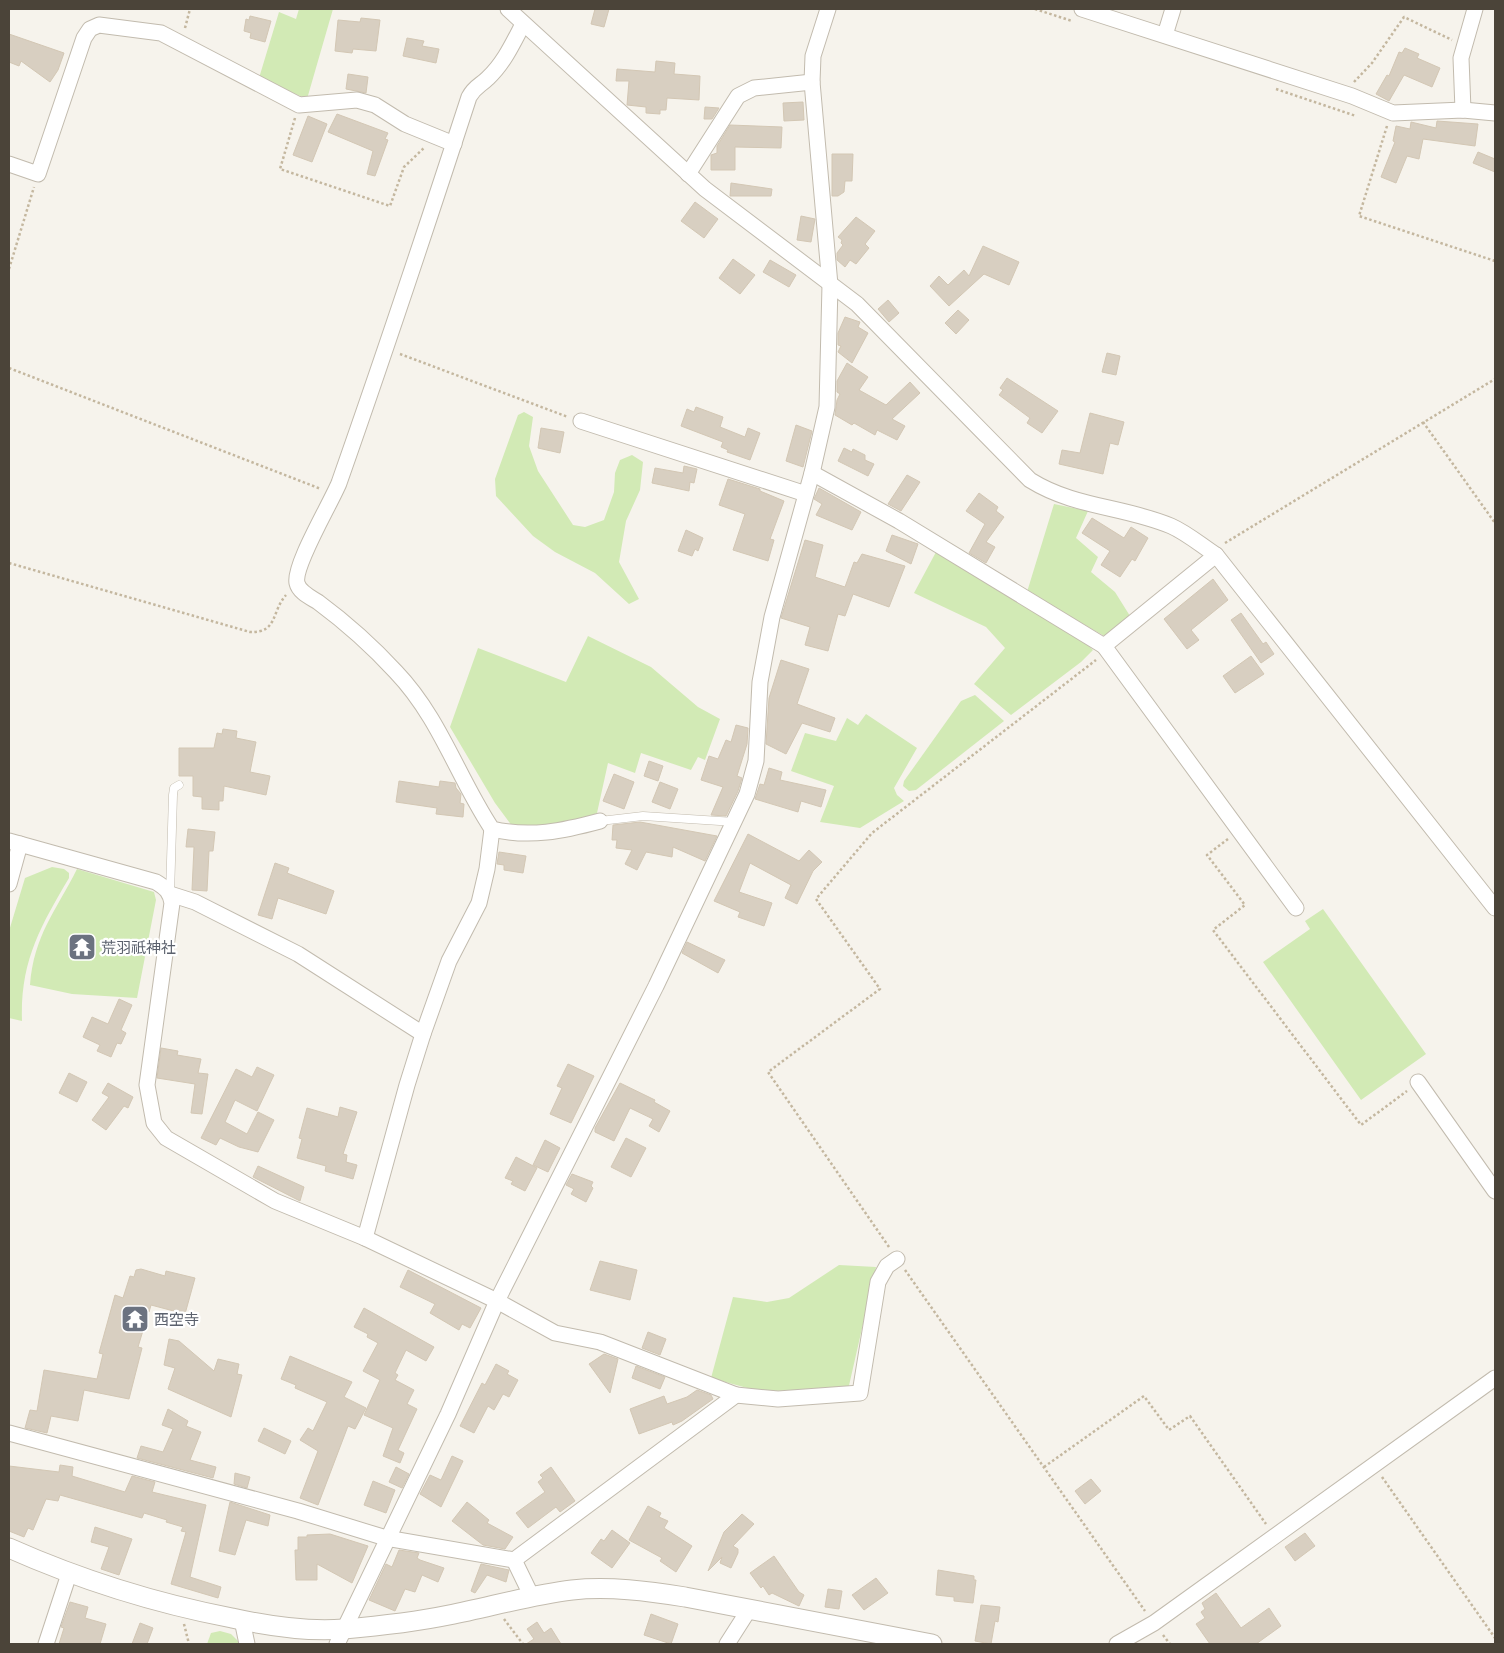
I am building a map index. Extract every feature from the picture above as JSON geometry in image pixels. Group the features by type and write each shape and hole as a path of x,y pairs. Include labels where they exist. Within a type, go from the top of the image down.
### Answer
{"street":[{"path":"508,9 705,190 857,304 1030,480 1050,493 1078,502 1123,511 1172,526 1216,555 1495,908"},
{"path":"340,1637 386,1538 448,1414 497,1302 656,986 748,794 756,761 760,682 772,618 812,473 827,407 830,285 812,82 813,56 828,9"},
{"path":"1082,9 1343,93 1393,113 1463,110 1495,113"},
{"path":"1164,36 1173,9"},
{"path":"1463,110 1461,58 1476,9"},
{"path":"523,24 506,58 488,79 475,87 472,92 386,349 334,494 302,559 297,575 297,583 302,591 335,615 397,673 442,735 482,815 492,829 510,834 546,833 600,821"},
{"path":"9,164 38,174 84,38 90,29 99,25 161,33 299,105 357,100 375,105 405,124 454,144"},
{"path":"688,174 738,96 754,88 812,82"},
{"path":"581,421 806,494"},
{"path":"812,473 899,521 1104,646 1296,908"},
{"path":"1104,646 1216,555"},
{"path":"365,1238 423,1034 449,961 478,903 487,869 492,829"},
{"path":"9,884 14,842 156,882 166,888 172,903 147,1085 154,1123 166,1138 274,1200 365,1238 497,1302 555,1334 600,1342 736,1395 778,1399 860,1393 878,1282 887,1266 897,1259"},
{"path":"170,894 195,902 298,954 423,1034"},
{"path":"1418,1082 1495,1191"},
{"path":"1117,1644 1154,1623 1495,1378"},
{"path":"9,1433 298,1511 386,1538 514,1560 736,1395"},
{"path":"9,1548 69,1574 135,1596 242,1620 340,1637 532,1596 573,1590 652,1592 750,1608 932,1644"},
{"path":"514,1560 532,1596"},
{"path":"46,1644 69,1574"},
{"path":"728,1644 750,1608"},
{"path":"242,1620 246,1644"}],"lane":[{"path":"170,894 173,795 174,788 179,785"},
{"path":"600,821 643,816 735,822"}],"path":[{"path":"180,44 190,9"},
{"path":"1343,93 1372,63 1404,17 1464,46"},
{"path":"299,105 280,169 390,206 404,167 435,137"},
{"path":"1387,126 1359,216 1495,261"},
{"path":"9,269 38,174"},
{"path":"386,349 581,421"},
{"path":"9,368 334,494"},
{"path":"1216,555 1225,543 1495,379"},
{"path":"1423,422 1495,523"},
{"path":"9,563 250,632 261,633 269,629 281,601 297,583"},
{"path":"1104,646 1094,663 872,833 816,899 880,989 768,1072 897,1259 1170,1644"},
{"path":"1239,831 1207,855 1245,905 1213,930 1362,1125 1418,1082"},
{"path":"1044,1467 1144,1396 1169,1430 1190,1416 1275,1536"},
{"path":"1374,1465 1495,1638"},
{"path":"494,1605 523,1644"}],"green space":[{"path":"299,9 333,9 307,99 259,78 279,12 296,19"},
{"path":"524,412 533,417 529,446 538,471 573,525 585,527 604,520 614,492 615,473 620,460 632,455 643,462 640,490 626,521 619,562 639,599 629,604 595,573 555,552 533,536 496,496 495,479 518,415"},
{"path":"1054,504 1088,511 1076,538 1098,557 1091,572 1115,592 1130,616 1106,637 1027,592"},
{"path":"936,552 1087,644 1093,650 1081,662 1011,715 974,684 1005,648 986,627 914,593"},
{"path":"588,636 651,667 698,707 720,719 705,760 698,757 691,770 641,753 635,773 608,763 597,813 576,822 555,826 512,826 495,803 450,727 478,648 566,682"},
{"path":"975,695 1004,721 916,790 909,791 903,786 904,781 961,701"},
{"path":"866,714 917,748 894,788 897,795 904,801 860,828 820,822 834,786 791,771 805,733 836,741 847,718 858,725"},
{"path":"52,867 64,869 69,873 69,878 41,929 28,963 22,1000 22,1021 9,1018 9,931 25,878"},
{"path":"77,869 154,892 156,900 137,998 72,994 30,985 32,967 41,937"},
{"path":"1323,909 1426,1054 1361,1100 1263,962 1310,929 1305,921"},
{"path":"839,1265 876,1267 848,1390 758,1391 711,1378 733,1297 767,1302 789,1298"},
{"path":"220,1631 231,1634 241,1644 207,1644 211,1633"}],"building":[{"path":"595,9 609,9 604,27 591,24"},
{"path":"250,16 271,21 265,42 250,38 251,33 244,31 246,19 249,20"},
{"path":"361,18 380,20 376,51 353,49 352,53 335,51 338,20 360,22"},
{"path":"9,34 64,53 58,70 50,82 21,61 19,66 9,62"},
{"path":"407,38 424,41 422,46 439,49 436,63 403,56"},
{"path":"1405,48 1419,54 1417,58 1440,68 1432,87 1404,75 1389,101 1376,94 1387,75 1389,76 1399,52 1402,53"},
{"path":"656,61 675,63 674,74 700,76 699,100 667,98 666,110 660,110 660,114 646,113 646,107 627,105 629,81 616,81 617,69 655,72"},
{"path":"348,74 368,77 366,93 346,89"},
{"path":"803,102 804,120 784,121 783,103"},
{"path":"705,107 719,108 712,119 704,119"},
{"path":"337,114 388,133 385,139 388,140 375,176 367,174 373,151 328,132"},
{"path":"308,116 327,124 312,162 293,155"},
{"path":"1437,121 1478,124 1475,146 1423,139 1419,159 1407,156 1396,183 1381,177 1395,142 1393,141 1396,126 1410,129 1411,122 1436,128"},
{"path":"730,125 782,127 781,148 735,147 735,170 711,170 711,155 717,153 717,146"},
{"path":"1478,152 1495,159 1495,172 1473,163"},
{"path":"832,154 853,154 852,181 845,181 844,192 838,196 832,196"},
{"path":"731,183 772,189 771,196 730,196"},
{"path":"695,202 718,219 704,238 681,221"},
{"path":"801,216 815,219 811,242 797,240"},
{"path":"856,217 875,231 865,244 869,248 856,264 850,260 845,267 837,260 837,253 843,245 841,243 842,240 838,237"},
{"path":"983,246 1019,262 1009,285 984,274 949,306 930,286 939,276 948,285 964,270 969,276"},
{"path":"733,259 755,275 740,294 719,278"},
{"path":"770,260 796,275 789,287 763,272"},
{"path":"888,300 899,313 889,322 878,309"},
{"path":"958,310 969,320 956,334 945,323"},
{"path":"845,317 860,322 858,327 868,333 852,363 838,352 841,346 838,345 838,333"},
{"path":"1107,353 1120,356 1116,375 1102,372"},
{"path":"847,363 868,377 859,390 886,405 910,382 920,393 892,419 905,426 897,440 877,430 875,435 835,415 837,400 840,394 837,392 837,381"},
{"path":"1007,378 1058,411 1042,433 1027,423 1030,418 999,395 1003,390 1000,388"},
{"path":"696,407 723,417 720,427 745,437 748,428 760,433 750,460 727,452 728,450 721,447 723,442 681,426 687,409 694,412"},
{"path":"1090,413 1124,422 1118,445 1110,443 1103,474 1059,464 1062,450 1080,453"},
{"path":"796,425 812,431 803,467 786,461"},
{"path":"541,428 564,432 560,453 538,448"},
{"path":"844,448 852,452 853,449 865,455 865,460 874,464 868,476 838,461"},
{"path":"684,466 697,469 694,483 690,482 689,491 652,483 655,468 683,473"},
{"path":"907,475 920,482 901,511 888,504"},
{"path":"728,479 760,489 760,491 784,501 770,539 774,540 768,561 733,550 745,514 719,505"},
{"path":"819,488 861,512 852,530 816,515 822,504 814,499"},
{"path":"979,493 998,507 996,511 1004,517 986,542 995,547 986,563 969,553 985,524 966,511"},
{"path":"1092,518 1124,538 1131,527 1148,538 1135,561 1132,559 1120,577 1101,565 1110,551 1082,533"},
{"path":"686,530 703,538 698,551 695,549 692,556 678,551"},
{"path":"892,535 918,544 911,564 886,551"},
{"path":"805,540 823,545 815,577 845,587 854,562 857,563 862,554 905,566 889,607 853,594 845,616 838,614 828,651 805,645 810,627 781,618"},
{"path":"1213,579 1228,600 1191,630 1199,640 1187,649 1164,619"},
{"path":"1241,613 1263,644 1266,642 1274,654 1261,663 1231,620"},
{"path":"1251,656 1264,674 1235,693 1223,676"},
{"path":"781,660 809,669 797,704 835,718 830,732 802,723 786,754 766,744 769,698"},
{"path":"736,725 748,728 747,744 737,776 742,778 726,816 711,815 723,787 701,780 709,756 718,759 726,740 731,742"},
{"path":"223,729 237,731 236,738 256,742 250,772 270,776 266,795 224,786 223,801 219,801 219,810 202,809 202,797 193,796 193,776 179,776 179,748 214,748 217,733 222,734"},
{"path":"649,761 663,766 658,781 644,776"},
{"path":"769,768 782,772 780,780 826,790 821,807 801,801 798,812 755,799 760,784 764,785"},
{"path":"614,774 634,782 624,809 603,801"},
{"path":"399,781 439,787 440,781 455,783 456,788 461,794 460,803 464,804 463,817 436,814 437,808 396,802"},
{"path":"660,782 678,789 670,809 652,802"},
{"path":"640,822 717,836 705,861 673,847 672,857 646,852 637,870 625,864 632,850 616,848 617,840 612,840 613,825"},
{"path":"188,829 215,832 213,851 209,851 207,891 192,890 194,847 186,847"},
{"path":"748,834 799,861 809,850 822,862 813,871 797,904 785,898 791,885 750,863 739,892 772,903 764,926 738,917 740,912 714,901"},
{"path":"499,852 526,856 523,873 504,870 504,865 497,864"},
{"path":"275,863 289,868 287,873 334,891 326,914 278,898 272,919 258,915"},
{"path":"687,942 725,960 718,973 682,953"},
{"path":"119,999 132,1005 121,1030 126,1033 121,1044 117,1043 111,1057 97,1051 100,1045 83,1037 92,1017 108,1024"},
{"path":"161,1048 178,1051 177,1055 201,1059 198,1073 208,1074 202,1114 191,1113 195,1084 157,1078"},
{"path":"568,1064 594,1076 571,1123 550,1114 562,1088 557,1086"},
{"path":"257,1067 274,1075 257,1111 235,1100 225,1122 247,1134 258,1112 274,1120 258,1152 239,1147 220,1138 216,1145 201,1138 236,1069 252,1077"},
{"path":"69,1073 87,1082 77,1102 59,1093"},
{"path":"108,1083 133,1097 128,1108 124,1106 106,1130 92,1120 109,1097 102,1093"},
{"path":"620,1083 655,1100 654,1102 670,1111 659,1132 649,1126 653,1119 630,1108 614,1141 595,1132 595,1128"},
{"path":"340,1107 357,1112 343,1154 347,1155 346,1162 357,1165 353,1179 325,1171 326,1166 297,1158 302,1139 299,1138 307,1108 338,1117"},
{"path":"626,1138 646,1148 631,1177 611,1167"},
{"path":"545,1140 560,1148 548,1172 533,1165"},
{"path":"516,1157 537,1168 525,1191 511,1184 513,1181 505,1178"},
{"path":"258,1166 304,1187 300,1201 253,1177"},
{"path":"572,1174 593,1182 591,1186 593,1188 586,1202 571,1194 574,1189 566,1185"},
{"path":"600,1261 637,1270 630,1300 590,1290"},
{"path":"141,1269 165,1276 166,1271 195,1278 185,1314 151,1305 149,1312 144,1311 148,1314 138,1347 142,1348 129,1399 84,1390 78,1421 51,1416 47,1433 25,1428 30,1410 37,1411 44,1370 97,1379 103,1354 99,1353 115,1295 123,1298 130,1276 134,1277 136,1270"},
{"path":"408,1270 481,1308 470,1328 462,1324 459,1330 430,1313 435,1304 400,1287"},
{"path":"364,1308 434,1347 426,1361 406,1350 395,1373 398,1375 395,1380 414,1390 407,1404 417,1409 398,1450 404,1453 400,1463 383,1456 393,1428 364,1415 380,1380 363,1371 378,1343 367,1337 368,1334 354,1327"},
{"path":"648,1332 666,1339 660,1355 642,1348"},
{"path":"169,1339 179,1341 214,1371 218,1359 239,1364 237,1374 242,1375 231,1417 168,1389 175,1368 164,1365"},
{"path":"604,1354 618,1359 610,1393 589,1364"},
{"path":"290,1356 352,1382 344,1397 366,1408 355,1429 348,1426 318,1505 300,1498 318,1451 300,1440 308,1428 313,1431 327,1402 295,1388 296,1385 281,1379"},
{"path":"496,1364 509,1371 507,1374 518,1380 509,1397 503,1394 494,1410 488,1406 474,1433 460,1426 482,1383 485,1385"},
{"path":"636,1366 665,1377 660,1389 632,1378"},
{"path":"697,1390 711,1395 713,1399 682,1421 673,1425 672,1422 639,1434 630,1409 664,1396 667,1404 687,1397"},
{"path":"168,1409 188,1421 186,1426 201,1432 190,1460 216,1467 213,1478 137,1458 141,1446 163,1452 173,1429 162,1425"},
{"path":"264,1428 291,1441 285,1454 258,1441"},
{"path":"452,1456 463,1461 441,1507 420,1494 430,1475 441,1480"},
{"path":"60,1465 73,1467 72,1476 125,1492 132,1476 155,1482 152,1492 206,1505 190,1577 221,1587 218,1598 171,1584 186,1532 181,1531 183,1527 166,1522 167,1520 144,1513 142,1518 60,1495 58,1501 46,1499 33,1530 28,1528 24,1537 9,1531 9,1466 59,1472"},
{"path":"396,1467 409,1474 402,1488 389,1482"},
{"path":"551,1467 575,1501 560,1512 556,1507 528,1528 516,1513 545,1492 538,1482 543,1478 540,1475"},
{"path":"235,1473 250,1477 247,1488 234,1484"},
{"path":"1091,1479 1101,1491 1085,1504 1075,1491"},
{"path":"373,1481 395,1490 386,1513 364,1505"},
{"path":"230,1502 270,1515 268,1526 246,1520 235,1555 219,1551"},
{"path":"467,1502 489,1520 487,1523 513,1537 505,1549 483,1545 452,1521"},
{"path":"648,1506 661,1513 659,1517 668,1521 664,1528 692,1546 676,1572 660,1561 662,1558 629,1540"},
{"path":"742,1514 754,1524 733,1546 738,1549 738,1553 731,1568 720,1563 722,1557 708,1571 724,1532"},
{"path":"95,1527 132,1539 119,1575 101,1569 109,1547 91,1542"},
{"path":"612,1530 630,1543 612,1568 591,1553 601,1539 604,1541"},
{"path":"1305,1533 1315,1546 1295,1561 1285,1547"},
{"path":"330,1534 368,1546 352,1583 317,1564 317,1580 296,1580 295,1550 298,1550 298,1537"},
{"path":"399,1550 419,1553 417,1558 420,1560 444,1568 438,1582 422,1575 415,1592 405,1589 395,1611 369,1600 386,1564 392,1567"},
{"path":"774,1556 799,1592 804,1595 799,1606 772,1593 769,1595 750,1573"},
{"path":"481,1564 509,1570 506,1582 487,1575 475,1593 471,1591"},
{"path":"938,1570 974,1576 974,1580 976,1580 973,1603 954,1601 954,1597 936,1595"},
{"path":"876,1578 888,1593 864,1610 852,1595"},
{"path":"828,1589 842,1591 839,1609 825,1607"},
{"path":"1216,1593 1241,1628 1269,1608 1281,1626 1256,1644 1210,1644 1196,1624 1205,1618 1201,1612 1205,1609 1202,1603"},
{"path":"70,1602 88,1607 85,1618 106,1624 100,1644 59,1644 64,1628 61,1627"},
{"path":"981,1605 1000,1607 998,1622 995,1621 991,1644 975,1641"},
{"path":"651,1614 678,1624 671,1644 644,1635"},
{"path":"537,1622 544,1633 551,1628 561,1644 526,1644 534,1639 527,1629"},
{"path":"140,1623 153,1628 147,1644 132,1644"}],"place":[{"name":"荒羽祇神社","path":"82,947"},
{"name":"西空寺","path":"135,1319"}]}
